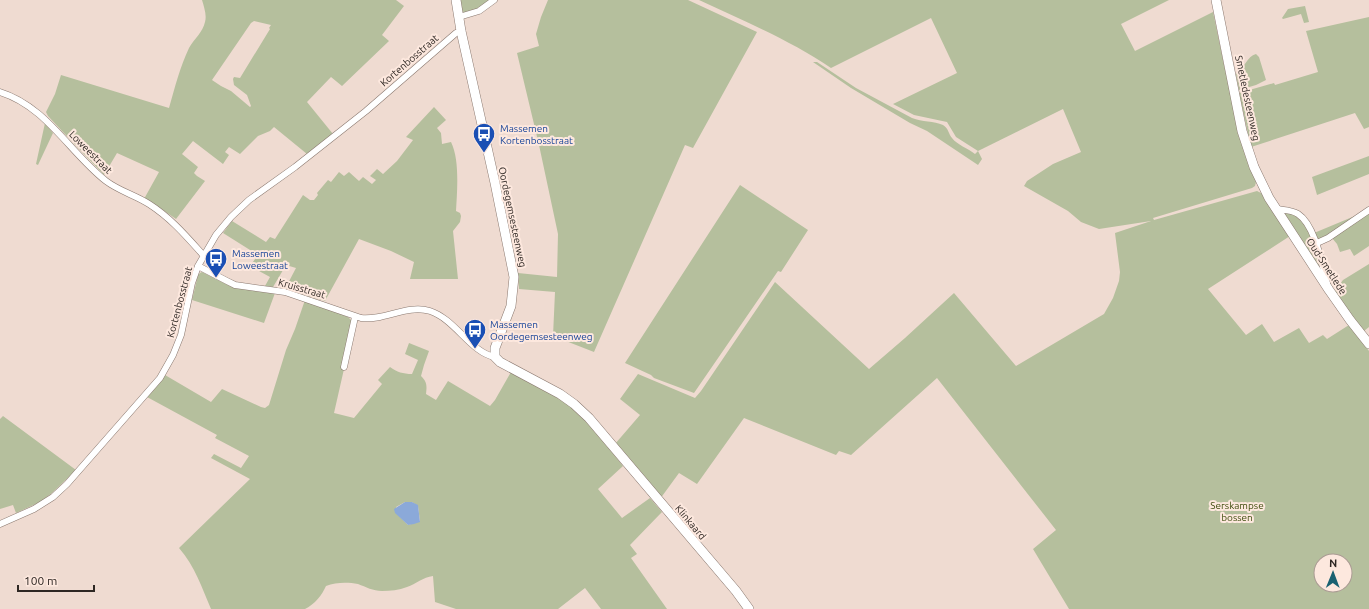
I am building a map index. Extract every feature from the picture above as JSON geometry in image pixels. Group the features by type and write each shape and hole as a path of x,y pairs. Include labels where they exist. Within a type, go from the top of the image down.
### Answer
{"street":[{"name":"Oordegemsesteenweg","path":"456,0 514,283 510,306 495,348 495,357"},
{"path":"459,17 479,11 494,0"},
{"name":"Smetledesteenweg","path":"1216,0 1247,149 1269,198"},
{"name":"Kortenbosstraat","path":"0,524 34,509 53,497 72,478 160,378 174,356 181,335 192,283 198,266 216,235 231,217 249,200 300,164 366,111 456,33 462,31"},
{"name":"Loweestraat","path":"0,92 18,99 33,109 101,178 118,189 148,204 172,221 204,256"},
{"name":"Oud-Smetlede","path":"1269,198 1329,290 1369,344"},
{"path":"1277,209 1297,213 1308,225 1317,243 1329,290"},
{"path":"1317,243 1328,238 1369,210"},
{"name":"Kruisstraat","path":"198,266 235,284 286,292 355,317 372,319 408,310 428,310 438,314 449,322 486,355 495,357"},
{"path":"344,367 355,317"},
{"name":"Klinkaard","path":"495,357 500,362 560,394 574,404 615,449 736,591 749,609"}],"green space":[{"path":"202,0 396,0 404,6 382,35 389,41 342,86 331,77 307,102 333,134 307,154 274,127 270,131 258,136 240,154 229,147 225,152 229,155 223,164 193,141 182,154 198,167 194,173 205,181 176,219 144,199 159,172 117,153 104,175 48,116 46,112 55,94 61,75 169,108 186,55 204,26 206,17","holes":["254,21 271,25 240,78 234,77 233,79 234,85 247,95 251,106 250,107 231,91 212,80 251,23"]},
{"path":"459,0 492,0 469,13 462,13"},
{"path":"548,0 688,0 757,32 693,148 685,145 594,352 553,336 555,292 519,289 518,273 557,277 558,234 517,53 539,46 536,34"},
{"name":"Serskampse bossen","path":"699,0 1169,0 1121,24 1135,51 1213,12 1238,131 1256,182 1255,186 1153,218 1154,220 1257,191 1263,194 1290,236 1208,289 1246,335 1262,324 1274,342 1299,328 1309,343 1323,335 1327,339 1349,325 1369,351 1369,609 1069,609 1033,549 1056,530 937,378 851,455 839,451 836,455 744,418 697,484 679,473 660,499 615,444 640,415 620,399 638,374 695,398 775,282 869,369 954,293 1016,366 1104,314 1113,298 1119,281 1120,272 1115,233 1151,221 1099,229 1081,222 1068,211 1024,186 1027,181 1053,164 1081,152 1063,109 978,151 956,137 947,122 914,115 893,104 957,73 931,18 831,68 750,23"},
{"path":"1305,6 1309,22 1304,23 1301,14 1282,18 1288,9"},
{"path":"1369,17 1369,127 1364,129 1355,113 1251,147 1239,93 1274,83 1275,85 1318,72 1306,31"},
{"path":"1256,54 1259,57 1266,80 1256,85 1239,90 1236,74 1250,57"},
{"path":"813,62 817,62 856,88 912,118 943,125 954,140 975,154 978,151 982,159 978,165 927,131 910,123 851,88"},
{"path":"434,107 446,120 437,128 441,133 442,144 451,142 456,158 456,211 460,213 461,216 460,222 453,231 458,279 410,279 414,262 391,251 359,239 325,301 285,289 296,268 286,265 273,287 265,286 270,277 250,266 258,255 223,233 232,221 266,242 270,237 275,239 303,195 310,200 314,200 318,195 317,193 328,180 331,182 339,172 344,176 349,172 359,181 363,177 372,184 376,180 370,176 377,169 383,174 397,161 413,140 406,137"},
{"path":"45,123 53,133 38,165 36,164"},
{"path":"1369,156 1369,174 1317,195 1312,177"},
{"path":"740,185 808,230 781,272 778,271 694,393 654,378 651,375 625,363"},
{"path":"1284,212 1298,217 1305,224 1315,247 1322,272 1283,213"},
{"path":"1369,212 1369,246 1354,256 1350,249 1340,252 1337,244 1332,238"},
{"path":"1362,213 1321,239 1318,239 1314,233"},
{"path":"1369,264 1369,327 1364,331 1334,292 1343,280"},
{"path":"202,272 232,287 275,293 264,323 192,300 198,275"},
{"path":"305,300 348,317 352,321 341,369 344,369 334,413 354,418 382,384 378,380 390,367 406,374 412,374 418,360 405,354 409,343 429,351 421,376 426,384 426,394 436,400 448,381 490,406 511,372 560,398 575,409 588,422 623,466 598,489 622,518 650,498 662,512 630,545 637,554 631,558 667,609 601,609 585,588 558,609 456,609 435,602 433,576 398,590 388,591 370,589 358,584 350,583 338,583 326,586 315,602 305,609 211,609 194,570 179,548 250,479 211,458 214,454 241,468 249,456 215,438 217,435 147,397 165,375 211,402 222,389 265,408 269,405 286,350","holes":["405,502 412,502 418,506 420,521 408,525 399,516 396,507"]},
{"path":"3,416 76,470 52,493 40,502 16,513 13,505 0,509 0,419"}],"water":[{"path":"405,502 412,502 418,505 420,522 408,525 395,513 394,509"}],"place":[{"name":"Massemen Kortenbosstraat","path":"484,154"},
{"name":"Massemen Loweestraat","path":"216,278"},
{"name":"Massemen Oordegemsesteenweg","path":"475,350"}]}
